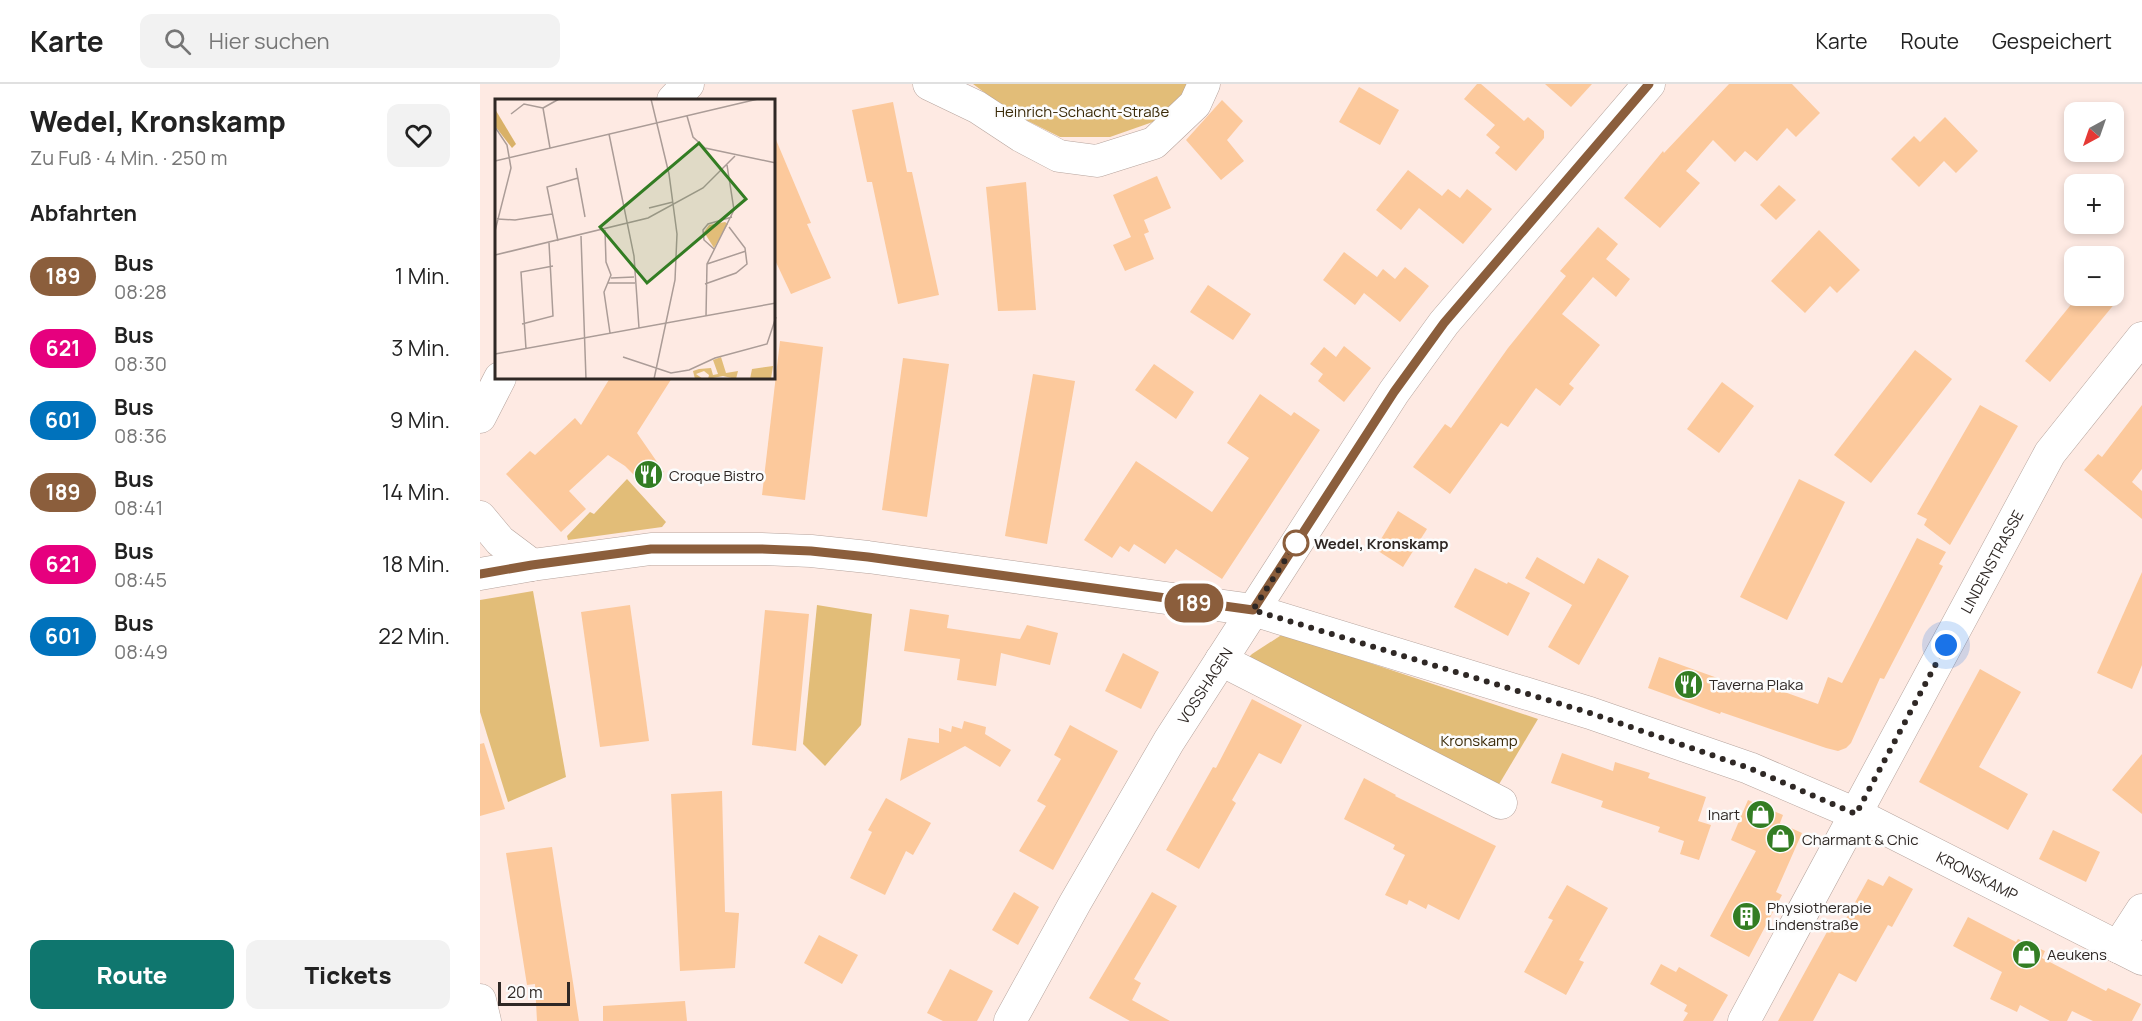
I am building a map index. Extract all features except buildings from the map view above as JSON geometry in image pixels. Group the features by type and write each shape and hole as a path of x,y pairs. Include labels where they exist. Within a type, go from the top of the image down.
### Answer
{"street":[{"path":"674,99 688,84"},
{"path":"929,84 977,107 1021,136 1059,156 1097,161 1154,143 1195,104 1204,84"},
{"name":"VOSSHAGEN","path":"1010,1021 1064,921 1169,741 1394,392 1444,323 1649,84"},
{"name":"LINDENSTRASSE","path":"1744,1021 2050,453 2142,338"},
{"path":"480,417 499,380"},
{"path":"480,517 500,541 532,565"},
{"name":"KRONSKAMP","path":"480,574 651,549 811,551 1253,610 1590,713 1749,768 1856,814 2130,953"},
{"path":"1221,660 1501,803"},
{"path":"2130,953 2142,910"},
{"path":"480,1000 485,1021"}],"green space":[{"name":"Heinrich-Schacht-Straße","path":"973,84 1190,84 1167,117 1110,137 1060,137 1012,113"},
{"path":"627,479 666,522 662,527 568,540 567,536 590,512 594,514"},
{"path":"533,591 566,777 508,802 480,712 480,600"},
{"path":"817,605 872,614 861,725 825,766 803,744"},
{"name":"Kronskamp","path":"1283,634 1538,719 1495,791 1240,666 1252,654"}],"bus line":[{"name":"189","path":"480,574 651,549 811,551 1253,610 1394,392 1444,323 1649,84"}],"place":[{"name":"Croque Bistro","path":"648,475"},
{"name":"Wedel, Kronskamp","path":"1296,543"},
{"name":"Taverna Plaka","path":"1688,684"},
{"name":"Inart","path":"1761,814"},
{"name":"Charmant & Chic","path":"1781,839"},
{"name":"Physiotherapie Lindenstraße","path":"1746,916"},
{"name":"Aeukens","path":"2026,954"}],"route":[{"path":"1296,543 1253,610 1590,713 1749,768 1856,814 1946,645"}]}
